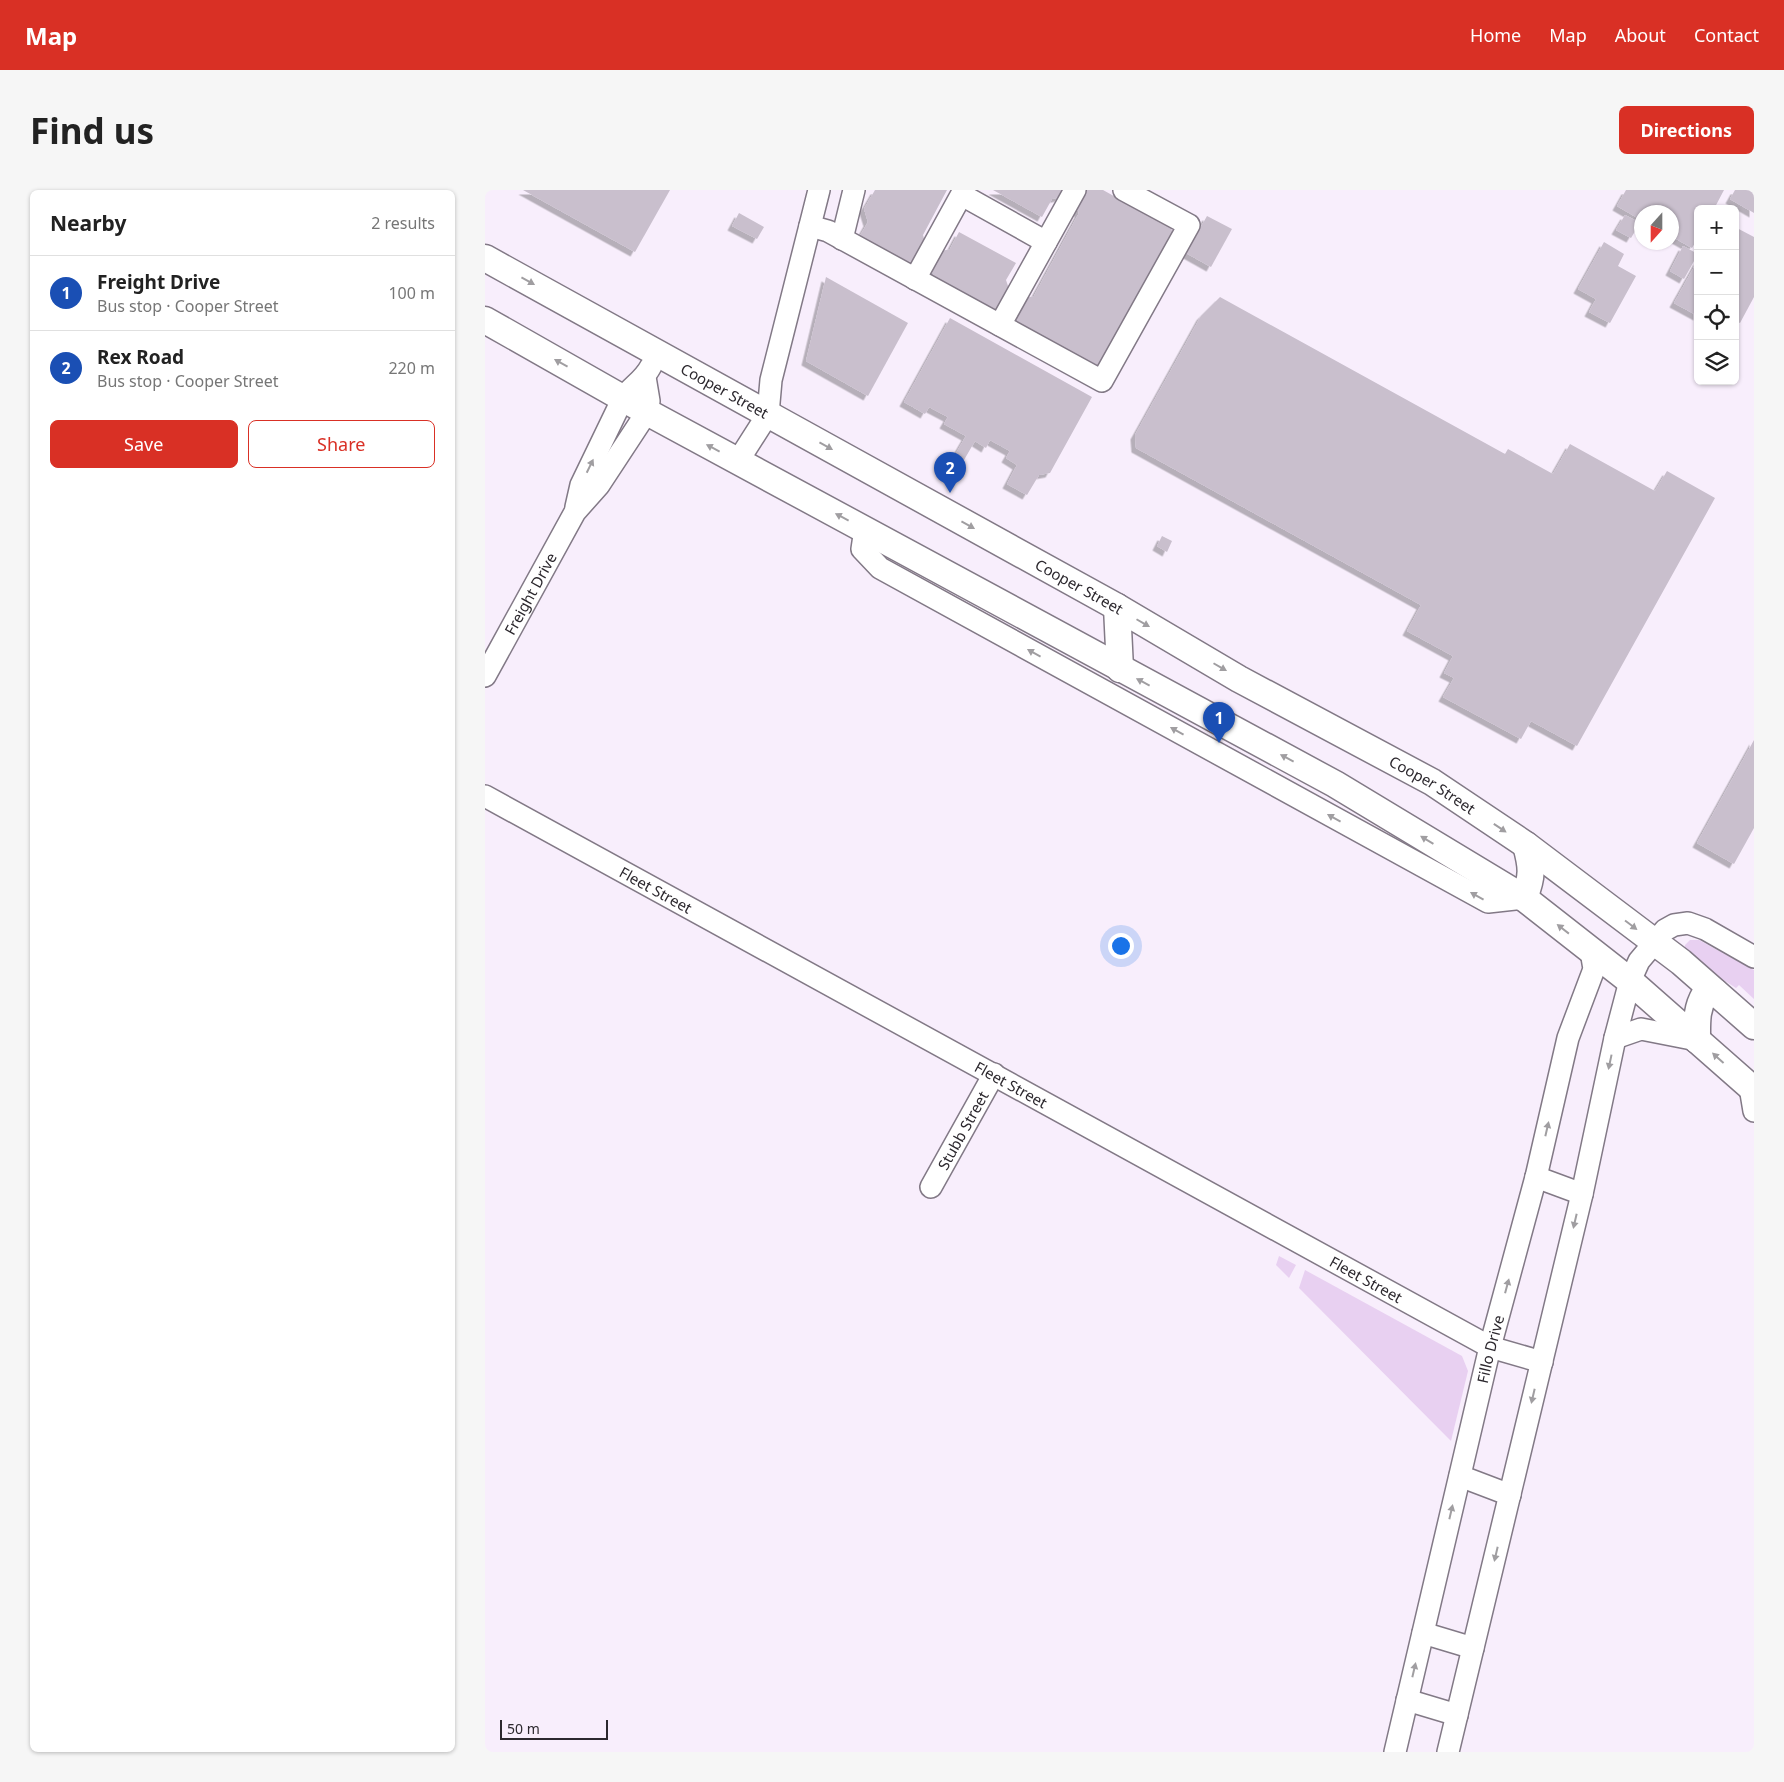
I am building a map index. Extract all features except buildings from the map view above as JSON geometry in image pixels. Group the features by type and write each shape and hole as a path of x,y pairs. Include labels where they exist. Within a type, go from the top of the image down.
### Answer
{"main road":[{"name":"Cooper Street","path":"485,258 1117,607 1239,678 1432,782 1526,845 1655,943 1754,1026"},
{"path":"485,320 647,412 1335,784 1524,898 1629,981 1697,1040 1753,1096"},
{"path":"1117,607 1120,669"},
{"path":"1524,898 1531,882 1532,868 1526,845"},
{"path":"1697,1040 1696,1016 1699,1004 1705,994 1715,992"}],"street":[{"path":"738,461 767,414 771,380 819,190"},
{"path":"842,239 855,190"},
{"path":"1000,325 1075,190"},
{"path":"810,226 828,231 1102,382 1189,226 1125,190"},
{"path":"915,279 963,192 1046,242"},
{"name":"Freight Drive","path":"575,512 581,485 623,398 629,390 645,377 658,352"},
{"path":"645,377 649,401 647,412"},
{"name":"Freight Drive","path":"485,676 575,512 599,485 647,412"},
{"path":"865,529 862,548 880,568 1488,902 1524,898"},
{"name":"Fleet Street","path":"485,796 1490,1347 1541,1362"},
{"path":"1448,1752 1582,1194 1629,981 1639,962 1665,930 1674,925 1688,924 1705,930 1754,956"},
{"name":"Fillo Drive","path":"1395,1752 1490,1347 1537,1177 1568,1038 1594,968 1591,951"},
{"path":"1615,1038 1641,1029 1697,1040"},
{"name":"Stubb Street","path":"931,1187 994,1074"},
{"path":"1537,1177 1582,1194"},
{"path":"1460,1476 1510,1495"},
{"path":"1423,1634 1473,1648"},
{"path":"1407,1700 1457,1715"}],"shaded area":[{"path":"1690,940 1699,940 1754,970 1754,999 1739,985 1736,988 1700,965 1685,951 1685,945"},
{"path":"1279,1256 1296,1265 1289,1278 1276,1265"},
{"path":"1305,1270 1462,1356 1468,1371 1451,1441 1299,1288"}],"place":[{"name":"Rex Road","path":"950,493"},
{"name":"Freight Drive","path":"1219,743"}]}
